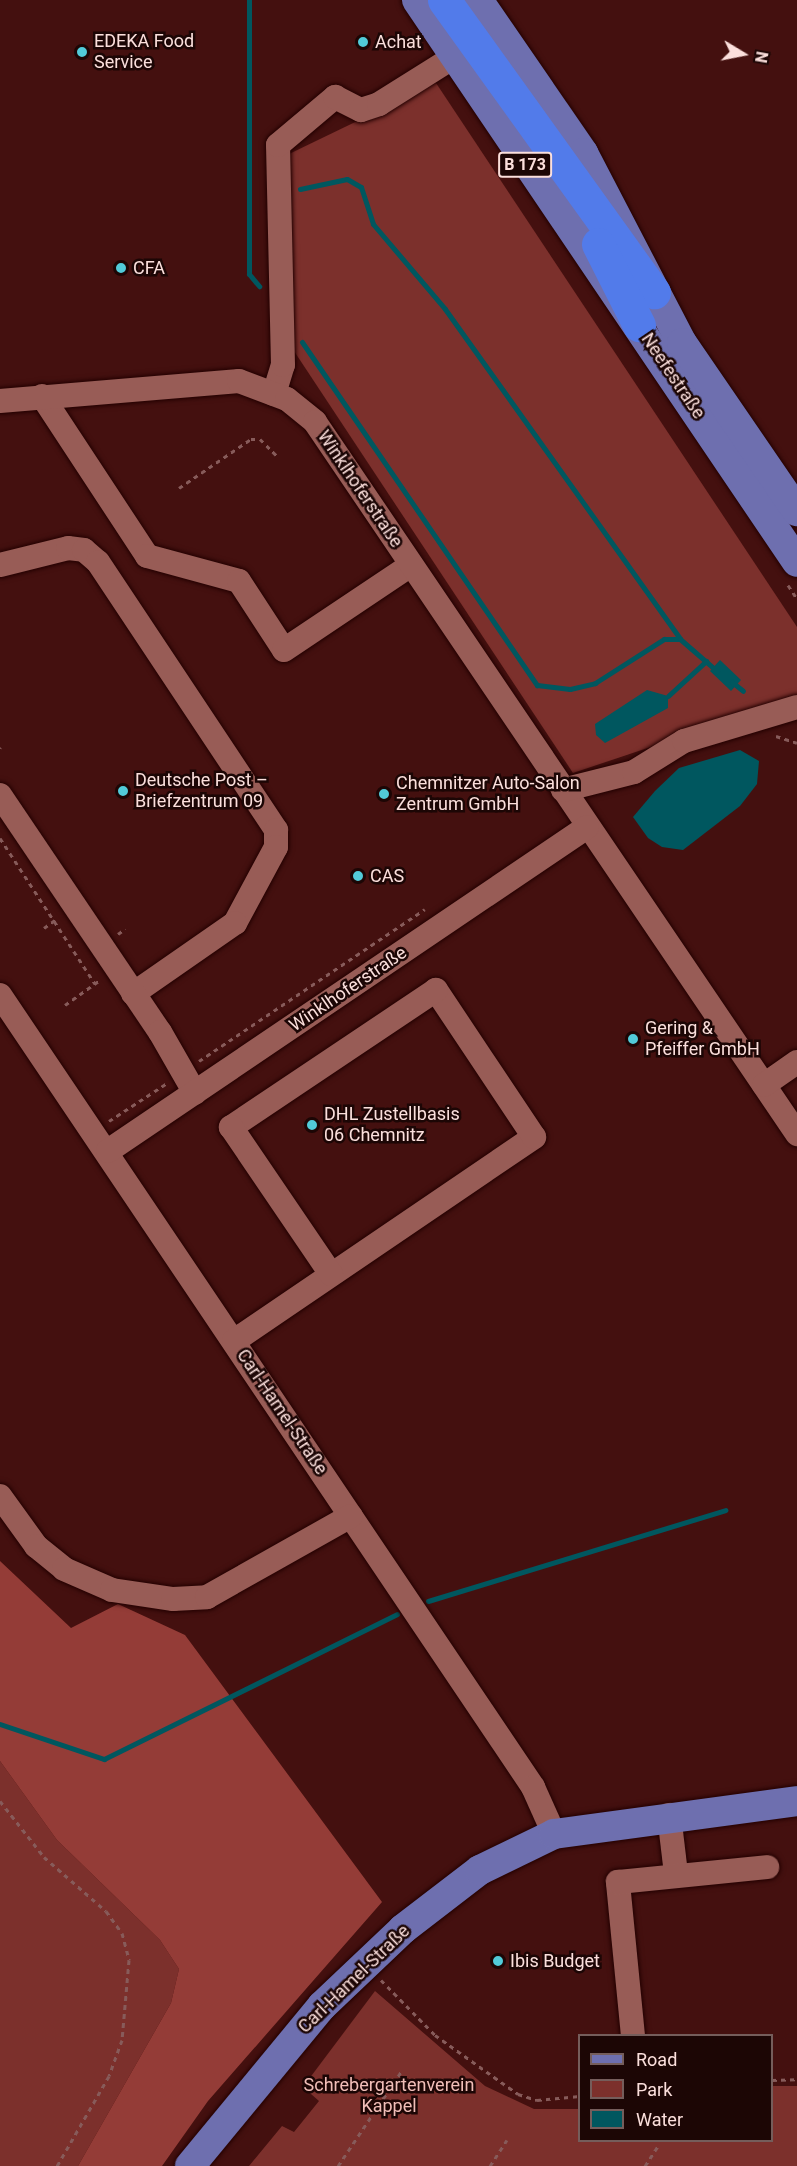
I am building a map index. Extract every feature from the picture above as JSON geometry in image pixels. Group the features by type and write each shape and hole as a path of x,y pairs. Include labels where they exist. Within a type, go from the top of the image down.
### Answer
{"highway":[{"name":"Neefestraße","path":"444,0 568,180 654,292"},
{"name":"Neefestraße","path":"568,180 639,325"}],"main road":[{"name":"B 173","path":"417,0 639,325"},
{"name":"Neefestraße","path":"478,0 583,153 682,343 797,511"},
{"name":"Neefestraße","path":"639,325 797,562"},
{"name":"Carl-Hamel-Straße","path":"190,2166 271,2062 367,1962 480,1870 554,1834 669,1815 797,1801"}],"street":[{"path":"274,394 283,364 278,145 335,97 362,110 379,104 454,57"},
{"name":"Winklhoferstraße","path":"0,401 239,381 274,394 315,422 797,1134"},
{"path":"42,396 147,556 239,580 284,650 411,565"},
{"path":"0,565 68,548 84,550 98,562 276,830 276,847 236,923 133,994"},
{"path":"563,790 634,772 684,741 797,707"},
{"path":"0,796 133,994 188,1083"},
{"name":"Winklhoferstraße","path":"108,1151 188,1083 587,827"},
{"path":"234,1341 534,1137 436,990 231,1127 331,1274"},
{"name":"Carl-Hamel-Straße","path":"2,1001 108,1151 533,1787 554,1834"},
{"path":"764,1085 797,1062"},
{"path":"0,1497 36,1546 64,1569 112,1590 173,1599 207,1597 351,1516"},
{"path":"669,1815 676,1874"},
{"path":"633,2034 618,1882 676,1874 767,1868"}],"path":[{"path":"179,488 251,439 260,439 278,457"},
{"path":"0,838 95,984"},
{"path":"93,1132 188,1083 429,906"},
{"path":"0,1801 44,1857 106,1911 122,1933 129,1960 122,2040 109,2076 57,2166"},
{"path":"367,1962 435,2035 502,2085 537,2100 578,2096"},
{"path":"338,2166 401,2072"},
{"path":"773,2080 797,2079"},
{"path":"490,2166 507,2140"},
{"path":"645,2166 658,2146"}],"green space":[{"path":"436,83 797,627 797,698 573,773 294,351 289,154"},
{"path":"0,1761 57,1840 160,1940 179,1969 171,2003 78,2166 0,2166"},
{"name":"Schrebergartenverein Kappel","path":"375,1991 485,2086 534,2109 578,2109 578,2142 773,2142 773,2086 797,2086 797,2166 249,2166 282,2126 294,2132 319,2101 303,2087"}],"shaded area":[{"path":"0,1561 71,1628 118,1604 185,1635 382,1902 208,2101 162,2166 78,2166 171,2003 179,1969 160,1940 57,1840 0,1761"}],"water":[{"path":"720,660 741,680 731,691 710,671"},
{"path":"647,690 668,696 668,708 605,743 596,735 595,724"},
{"path":"740,750 759,761 757,784 740,806 683,850 662,847 648,838 633,817 679,768"}],"waterway":[{"path":"249,0 249,274 259,286"},
{"path":"300,189 347,179 361,187 373,224 445,309 680,639"},
{"path":"302,342 537,685 570,689 595,683 664,639 680,639 717,671"},
{"path":"668,696 706,661"},
{"path":"732,682 743,691"},
{"path":"428,1601 725,1510"},
{"path":"0,1724 104,1759 397,1614"}],"place":[{"name":"Achat","path":"363,42"},
{"name":"EDEKA Food Service","path":"82,52"},
{"name":"CFA","path":"121,268"},
{"name":"Deutsche Post – Briefzentrum 09","path":"123,791"},
{"name":"Chemnitzer Auto-Salon Zentrum GmbH","path":"384,794"},
{"name":"CAS","path":"358,876"},
{"name":"Gering & Pfeiffer GmbH","path":"633,1039"},
{"name":"DHL Zustellbasis 06 Chemnitz","path":"312,1125"},
{"name":"Ibis Budget","path":"498,1961"}]}
